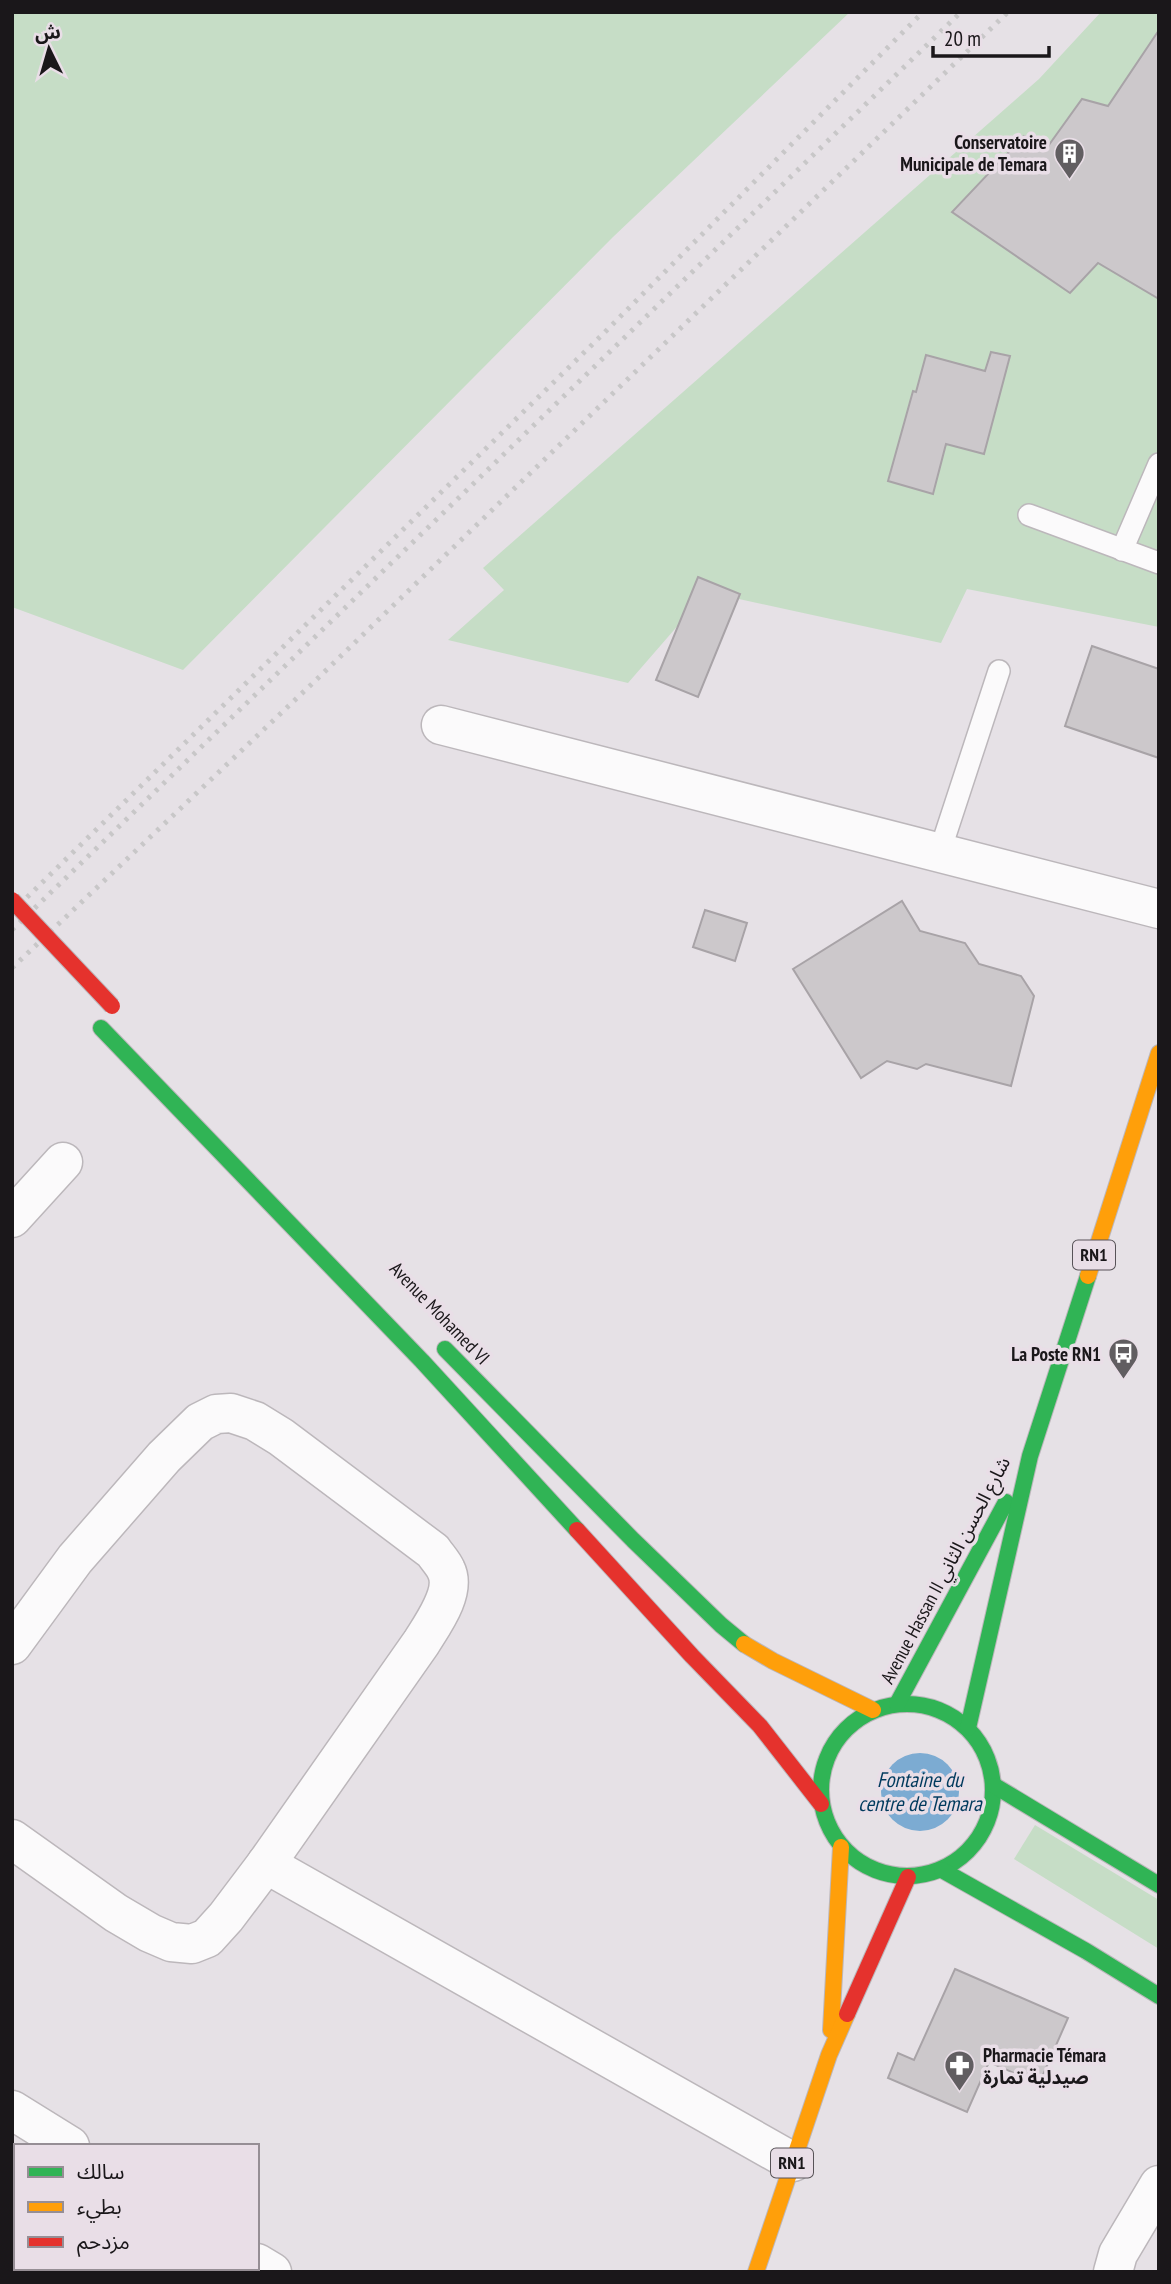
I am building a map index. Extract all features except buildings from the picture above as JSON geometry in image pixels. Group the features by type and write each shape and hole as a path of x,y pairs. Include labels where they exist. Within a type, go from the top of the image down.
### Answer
{"main road":[{"path":"12,900 117,1011"},
{"path":"97,1024 422,1361 683,1646 761,1727 821,1804"},
{"name":"Avenue Hassan II شارع الحسن الثاني","path":"968,1728 1030,1457 1159,1053"},
{"name":"Avenue Mohamed VI","path":"430,1333 633,1540 721,1625 773,1661 873,1710"},
{"name":"Avenue Hassan II شارع الحسن الثاني","path":"897,1704 1030,1457"},
{"path":"897,1704 923,1704 947,1713 968,1728 986,1754 995,1786 992,1812 981,1836 964,1856 942,1870 908,1877 883,1874 860,1864 841,1847 828,1827 821,1804 821,1779 831,1748 852,1723 873,1710 897,1704"},
{"path":"995,1786 1159,1885"},
{"name":"RN1","path":"829,2055 841,1847"},
{"path":"942,1870 1086,1951 1159,1996"},
{"name":"RN1","path":"756,2272 829,2055 908,1877"}],"street":[{"path":"441,725 1159,909"},
{"path":"12,1218 63,1162"},
{"path":"12,1645 75,1559 164,1457 200,1422 216,1414 231,1412 255,1421 281,1437 433,1551 448,1572 449,1587 444,1605 421,1643 266,1864 207,1938 192,1944 171,1942 150,1933 116,1913 12,1839"},
{"path":"266,1864 793,2162"},
{"path":"12,2110 67,2144"},
{"path":"1113,2272 1118,2255 1159,2185"}],"lane":[{"path":"1122,550 1159,464"},
{"path":"1029,515 1159,563"},
{"path":"939,854 999,671"}],"green space":[{"path":"12,12 850,12 613,237 183,670 12,607"},
{"path":"1101,12 1159,12 1159,627 967,589 941,643 707,592 628,683 448,640 504,590 483,568 1039,79"},
{"path":"1035,1825 1159,1900 1159,1949 1014,1859"}],"water":[{"name":"Fontaine du centre de Temara","path":"920,1753 935,1756 948,1764 956,1777 959,1792 956,1807 948,1820 935,1828 920,1831 905,1828 892,1820 884,1807 881,1792 884,1777 892,1764 905,1756"}],"railway":[{"path":"12,912 605,332 923,12"},
{"path":"12,930 961,12"},
{"path":"12,968 316,680 1008,12"}],"traffic: fast":[{"path":"101,1028 422,1361 577,1530"},
{"path":"968,1728 1030,1456 1088,1276"},
{"path":"445,1349 633,1540 744,1644"},
{"path":"897,1704 1006,1502"},
{"path":"907,1704 940,1710 968,1729 987,1757 993,1790 987,1823 968,1851 940,1870 907,1876 874,1870 846,1851 827,1823 821,1790 827,1757 846,1729 874,1710 907,1704"},
{"path":"995,1786 1159,1885"},
{"path":"942,1870 1086,1951 1159,1996"}],"traffic: slow":[{"path":"1088,1276 1159,1053"},
{"path":"744,1644 873,1710"},
{"path":"831,2030 841,1847"},
{"path":"756,2272 829,2055 847,2014"}],"traffic: jam":[{"path":"12,900 112,1006"},
{"path":"577,1530 760,1726 821,1804"},
{"path":"847,2014 908,1877"}],"place":[{"name":"Conservatoire Municipale de Temara","path":"1070,180"},
{"name":"La Poste RN1","path":"1124,1381"},
{"name":"Pharmacie Témara صيدلية تمارة","path":"960,2093"}]}
